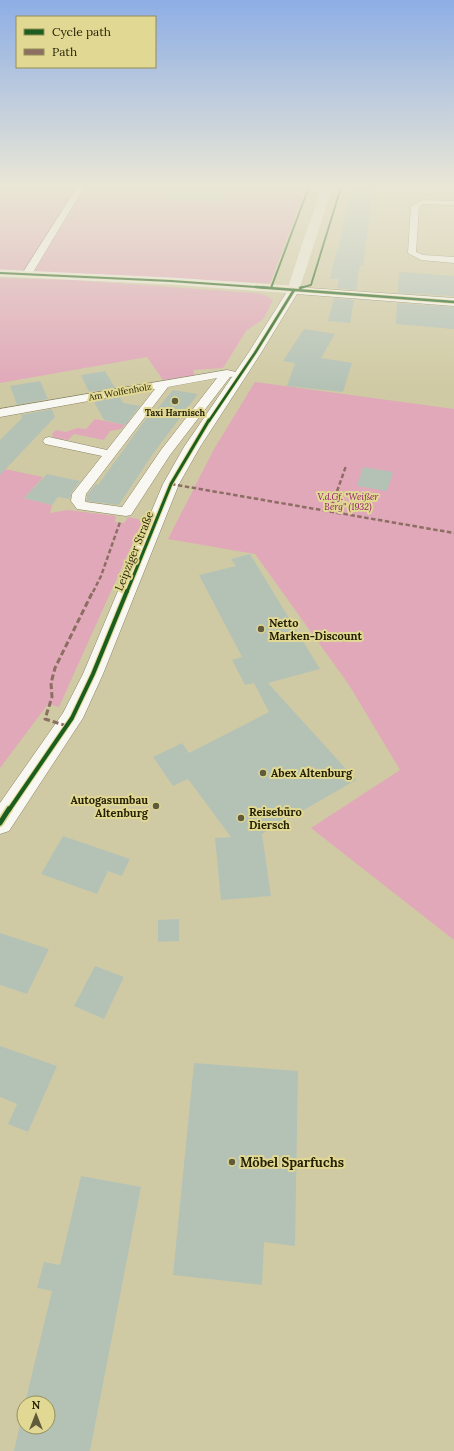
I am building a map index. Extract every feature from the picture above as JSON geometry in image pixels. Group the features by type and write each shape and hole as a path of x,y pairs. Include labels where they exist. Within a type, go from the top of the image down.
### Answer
{"main road":[{"name":"Leipziger Straße","path":"294,290 306,252"},
{"path":"0,273 163,280 294,290"}],"street":[{"path":"27,274 41,252"},
{"path":"412,252 421,258 454,260"},
{"path":"294,290 454,302"},
{"name":"Leipziger Straße","path":"164,385 79,494 78,501 82,506 126,512 165,453 269,331 294,290"},
{"name":"Leipziger Straße","path":"0,824 72,718 93,674 171,484 233,374"},
{"name":"Am Wolfenholz","path":"0,413 233,374"},
{"path":"49,441 110,454"}],"green space":[{"path":"0,252 282,252 270,283 0,270"},
{"path":"0,278 71,280 255,293 265,295 273,300 262,320 246,331 223,368 193,370 195,375 163,380 147,357 0,383"},
{"name":"V.d.Gf. \"Weißer Berg\" (1932)","path":"255,382 454,409 454,940 311,828 400,770 349,685 255,554 168,539 214,449"},
{"path":"126,418 129,421 121,429 110,431 104,440 74,434 68,440 54,438 52,434 56,430 66,432 77,428 86,429 95,419 121,424"},
{"path":"0,468 43,477 24,498 52,505 50,513 68,510 116,516 115,522 124,523 128,517 143,520 59,707 48,704 0,768"}],"building":[{"path":"336,252 365,252 363,266 360,265 356,290 337,288 339,279 330,279"},
{"path":"399,272 454,276 454,296 398,293"},
{"path":"334,298 354,300 350,323 328,321"},
{"path":"397,303 454,307 454,329 396,324"},
{"path":"304,329 335,334 321,358 352,363 343,392 287,386 295,363 283,361"},
{"path":"105,371 115,388 89,392 81,375"},
{"path":"40,381 48,399 17,405 10,386"},
{"path":"173,390 198,394 152,455 119,505 87,501 87,495 96,484 98,485 153,409 157,409"},
{"path":"120,397 123,403 140,406 125,425 104,420 94,402"},
{"path":"52,409 55,417 0,475 0,440 22,418 21,415"},
{"path":"363,467 393,472 387,491 357,486"},
{"path":"47,474 80,481 71,493 70,499 58,497 52,505 24,498"},
{"path":"250,554 320,669 268,683 356,780 262,834 271,896 221,900 215,838 231,837 188,779 173,786 153,757 182,743 189,753 269,712 254,683 245,685 232,660 242,657 199,575 236,566 231,559"},
{"path":"63,836 130,859 122,876 108,871 97,894 41,874"},
{"path":"179,919 179,941 158,942 158,920"},
{"path":"0,933 49,949 27,994 0,985"},
{"path":"95,966 124,977 104,1019 74,1006"},
{"path":"0,1046 57,1066 28,1132 8,1124 17,1104 0,1097"},
{"path":"194,1063 298,1071 295,1246 264,1242 262,1285 173,1275"},
{"path":"81,1176 141,1187 90,1451 14,1451 18,1435 56,1435 56,1395 27,1395 52,1291 37,1288 44,1262 60,1265"}],"marked path":[{"path":"330,511 346,466"},
{"path":"171,484 454,533"},
{"path":"67,726 45,719 52,697 51,683 55,668 101,576 120,522"}],"cycle path":[{"path":"271,288 285,252"},
{"path":"300,288 311,285 321,252"},
{"path":"0,273 171,281 454,302"},
{"path":"0,823 72,718 93,674 171,484 192,447 255,353 294,290"}],"place":[{"name":"Taxi Harnisch","path":"175,401"},
{"name":"Netto Marken-Discount","path":"261,629"},
{"name":"Abex Altenburg","path":"263,773"},
{"name":"Autogasumbau Altenburg","path":"156,806"},
{"name":"Reisebüro Diersch","path":"241,818"},
{"name":"Möbel Sparfuchs","path":"232,1162"}]}
